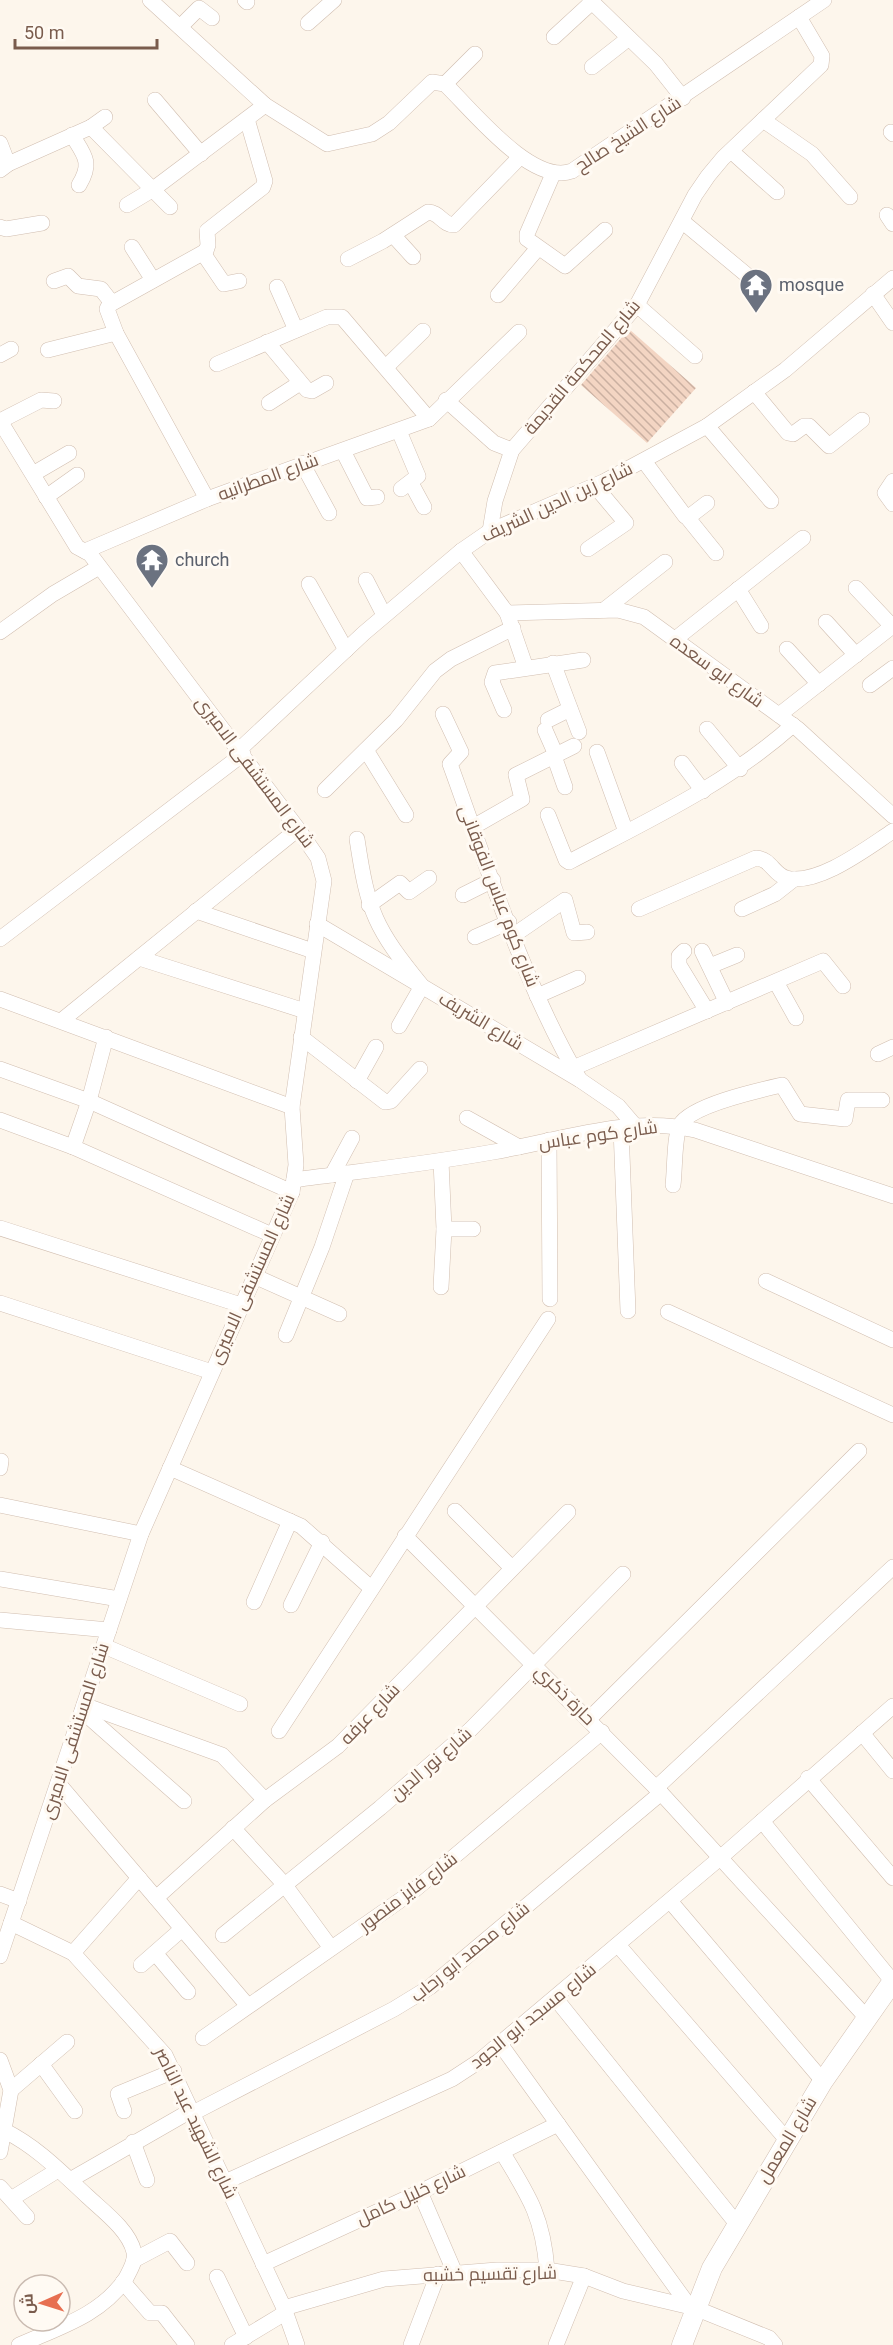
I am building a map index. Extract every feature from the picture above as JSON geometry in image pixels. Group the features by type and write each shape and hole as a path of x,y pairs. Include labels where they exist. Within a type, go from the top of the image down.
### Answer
{"street":[{"path":"150,0 265,105 321,142 332,144 372,134 389,123 432,82 445,84 475,54"},
{"path":"308,23 334,0"},
{"name":"شارع الشيخ صالح","path":"445,84 520,157 553,174 563,175 683,98 824,0"},
{"path":"554,38 591,1 656,64 683,98"},
{"path":"180,27 199,8 212,18"},
{"name":"شارع المحكمة القديمة","path":"490,531 495,501 512,450 637,305 683,222 695,195 731,150 829,57 799,17"},
{"path":"592,67 629,38"},
{"path":"154,100 201,154"},
{"path":"128,205 152,190 265,105"},
{"path":"0,143 4,167 91,127 105,117"},
{"path":"207,499 116,333 107,309 112,303 203,253 208,245 207,231 264,184 247,119"},
{"path":"763,120 812,154 850,197"},
{"path":"91,127 170,207"},
{"path":"72,135 88,164 86,174 79,185"},
{"path":"731,150 777,192"},
{"path":"348,259 393,235 428,212 454,225 520,157"},
{"path":"553,174 526,234 527,239 565,267 605,230"},
{"path":"683,222 760,286"},
{"path":"0,226 6,229 42,223"},
{"path":"393,235 413,257"},
{"path":"132,247 153,280"},
{"path":"498,295 538,248"},
{"path":"203,253 224,284 239,281"},
{"path":"54,281 68,276 78,286 100,289 112,303"},
{"name":"شارع زين الدين الشريف","path":"0,939 241,752 346,650 460,550 490,531 594,486 707,426 785,370 893,278"},
{"path":"277,287 296,330"},
{"path":"873,294 893,323"},
{"path":"637,305 695,357"},
{"path":"218,364 327,317 342,317 429,419"},
{"path":"386,367 423,331"},
{"name":"شارع المطرانيه","path":"86,551 207,499 302,463 399,432 429,419 446,400 519,332"},
{"path":"48,350 116,333"},
{"path":"267,342 300,383 312,391 326,383"},
{"path":"269,404 300,383"},
{"path":"754,392 788,434 794,434 804,426 809,426 829,446 862,420"},
{"path":"1,425 41,400 54,401"},
{"path":"446,400 494,443 512,450"},
{"name":"شارع المستشفى الاميرى","path":"0,1956 141,1534 293,1186 296,1165 292,1107 324,881 322,868 298,829 99,567 86,551 77,547 1,425"},
{"path":"707,426 771,501"},
{"path":"399,432 418,473 417,478 406,486 424,507"},
{"path":"343,451 367,498 377,497"},
{"path":"33,474 69,453"},
{"path":"644,461 716,553"},
{"path":"302,463 329,513"},
{"path":"46,497 77,476"},
{"path":"588,549 626,524 594,486"},
{"path":"687,517 707,503"},
{"path":"674,640 803,538"},
{"path":"460,550 507,613 526,668"},
{"path":"604,610 665,562"},
{"path":"0,632 53,594 99,567"},
{"path":"366,580 384,615"},
{"path":"309,584 346,650"},
{"path":"779,715 891,627 856,588"},
{"path":"738,590 761,626"},
{"name":"شارع ابو سعده","path":"507,613 604,610 631,612 644,617 793,725 893,816"},
{"path":"826,622 856,655"},
{"path":"325,790 396,720 443,664 513,628"},
{"path":"787,650 819,684"},
{"path":"504,711 492,682 493,675 553,663 583,660"},
{"path":"473,827 522,799 514,777 555,755 576,739 570,709 553,663"},
{"path":"870,685 893,668"},
{"path":"565,786 546,725 570,709"},
{"name":"شارع كوم عباس الفوقانى","path":"443,714 461,752 450,764 473,827 537,996 576,1074"},
{"path":"548,815 567,861 703,792 740,769 793,725"},
{"path":"707,729 740,769"},
{"path":"366,750 406,815"},
{"path":"597,752 626,832"},
{"path":"681,763 703,792"},
{"path":"61,1021 298,829"},
{"path":"742,909 775,894 794,879 841,864 893,831"},
{"path":"357,839 369,905 388,945 422,986 399,1026"},
{"path":"639,909 756,858 766,860 782,876 794,879"},
{"path":"369,905 400,883 409,892 429,878"},
{"path":"463,895 493,880"},
{"path":"475,937 511,928 565,900 574,933 587,932"},
{"path":"196,911 313,951"},
{"name":"شارع الشريف","path":"317,924 576,1074 618,1106 629,1128"},
{"path":"684,951 679,956 678,965 707,1011"},
{"path":"702,951 727,1003"},
{"path":"710,966 737,955"},
{"path":"139,958 305,1011"},
{"path":"576,1074 707,1011 823,961 843,986"},
{"path":"537,996 578,978"},
{"path":"776,982 796,1018"},
{"path":"0,999 292,1107"},
{"path":"73,1147 89,1101 106,1037"},
{"path":"301,1037 388,1102 420,1069"},
{"path":"357,1081 376,1047"},
{"path":"878,1054 893,1047"},
{"path":"0,1069 89,1101 293,1186"},
{"path":"673,1185 679,1126 689,1116 702,1109 780,1085 800,1114 845,1119 848,1100 882,1100"},
{"path":"467,1118 519,1147"},
{"path":"0,1120 73,1147 272,1235"},
{"name":"شارع كوم عباس","path":"293,1186 339,1174 441,1161 549,1140 629,1128 679,1126 893,1196"},
{"path":"628,1311 629,1128"},
{"path":"286,1335 302,1298 352,1138"},
{"path":"549,1140 550,1299"},
{"path":"441,1161 444,1229 441,1287"},
{"path":"0,1228 241,1305"},
{"path":"444,1229 473,1229"},
{"path":"254,1276 339,1314"},
{"path":"766,1281 893,1340"},
{"path":"0,1303 212,1372"},
{"path":"668,1312 893,1415"},
{"path":"279,1731 370,1588 548,1319"},
{"path":"589,1719 859,1451"},
{"path":"170,1468 290,1521 322,1542 370,1588"},
{"path":"0,1504 141,1534"},
{"path":"455,1511 512,1568"},
{"name":"شارع عرفه","path":"156,1898 265,1800 338,1746 474,1605 568,1512"},
{"path":"254,1602 290,1521"},
{"name":"حارة ذكري","path":"405,1536 659,1790 866,2018"},
{"path":"291,1605 322,1542"},
{"name":"شارع محمد ابو رحاب","path":"11,2199 133,2142 403,2004 430,1987 659,1790 893,1567"},
{"name":"شارع نور الدين","path":"223,1935 380,1808 470,1731 623,1574"},
{"path":"0,1579 119,1599"},
{"path":"0,1620 109,1630"},
{"path":"104,1646 240,1704"},
{"name":"شارع مسجد ابو الجود","path":"225,2182 452,2079 501,2045 720,1858 808,1778 893,1706"},
{"path":"83,1708 222,1755 265,1800"},
{"path":"83,1708 184,1801"},
{"name":"شارع فايز منصور","path":"203,2038 412,1892 602,1732"},
{"path":"862,1733 893,1771"},
{"path":"808,1778 893,1878"},
{"path":"58,1783 248,2006"},
{"path":"762,1821 893,1982"},
{"path":"233,1828 284,1884 331,1948"},
{"path":"72,1953 139,1878"},
{"path":"0,1894 19,1901"},
{"path":"670,1901 823,2081"},
{"name":"شارع الشهيد عبد الناصر","path":"11,1923 72,1953 154,2040 174,2071 193,2111 285,2311 297,2345"},
{"path":"141,1965 182,1929"},
{"path":"618,1945 787,2140"},
{"path":"155,1953 188,1992"},
{"name":"شارع المعمل","path":"682,2345 692,2307 737,2224 823,2081 893,1982"},
{"path":"556,1999 737,2224"},
{"path":"11,2090 67,2042"},
{"path":"501,2045 692,2307"},
{"path":"0,2060 11,2090 0,2152"},
{"path":"41,2064 75,2111"},
{"path":"124,2111 118,2094 174,2071"},
{"name":"شارع خليل كامل","path":"263,2264 420,2192 558,2124"},
{"path":"5,2131 34,2148 64,2175 124,2232 134,2251 134,2260 123,2282 98,2308 82,2318 19,2345"},
{"path":"133,2142 147,2180"},
{"path":"502,2152 538,2214 548,2270"},
{"path":"0,2187 27,2217"},
{"path":"420,2192 455,2273"},
{"path":"134,2260 170,2241 187,2263"},
{"name":"شارع تقسيم خشبه","path":"239,2341 285,2311 373,2281 438,2274 548,2270 585,2276 623,2291 692,2307 769,2338 775,2345"},
{"path":"411,2345 438,2274"},
{"path":"556,2345 585,2276"},
{"path":"217,2277 239,2341"},
{"path":"123,2282 150,2313 162,2313 187,2345"}],"building":[{"path":"629,329 696,388 647,443 581,385"}],"place":[{"name":"mosque","path":"756,314"},
{"name":"church","path":"152,589"}]}
